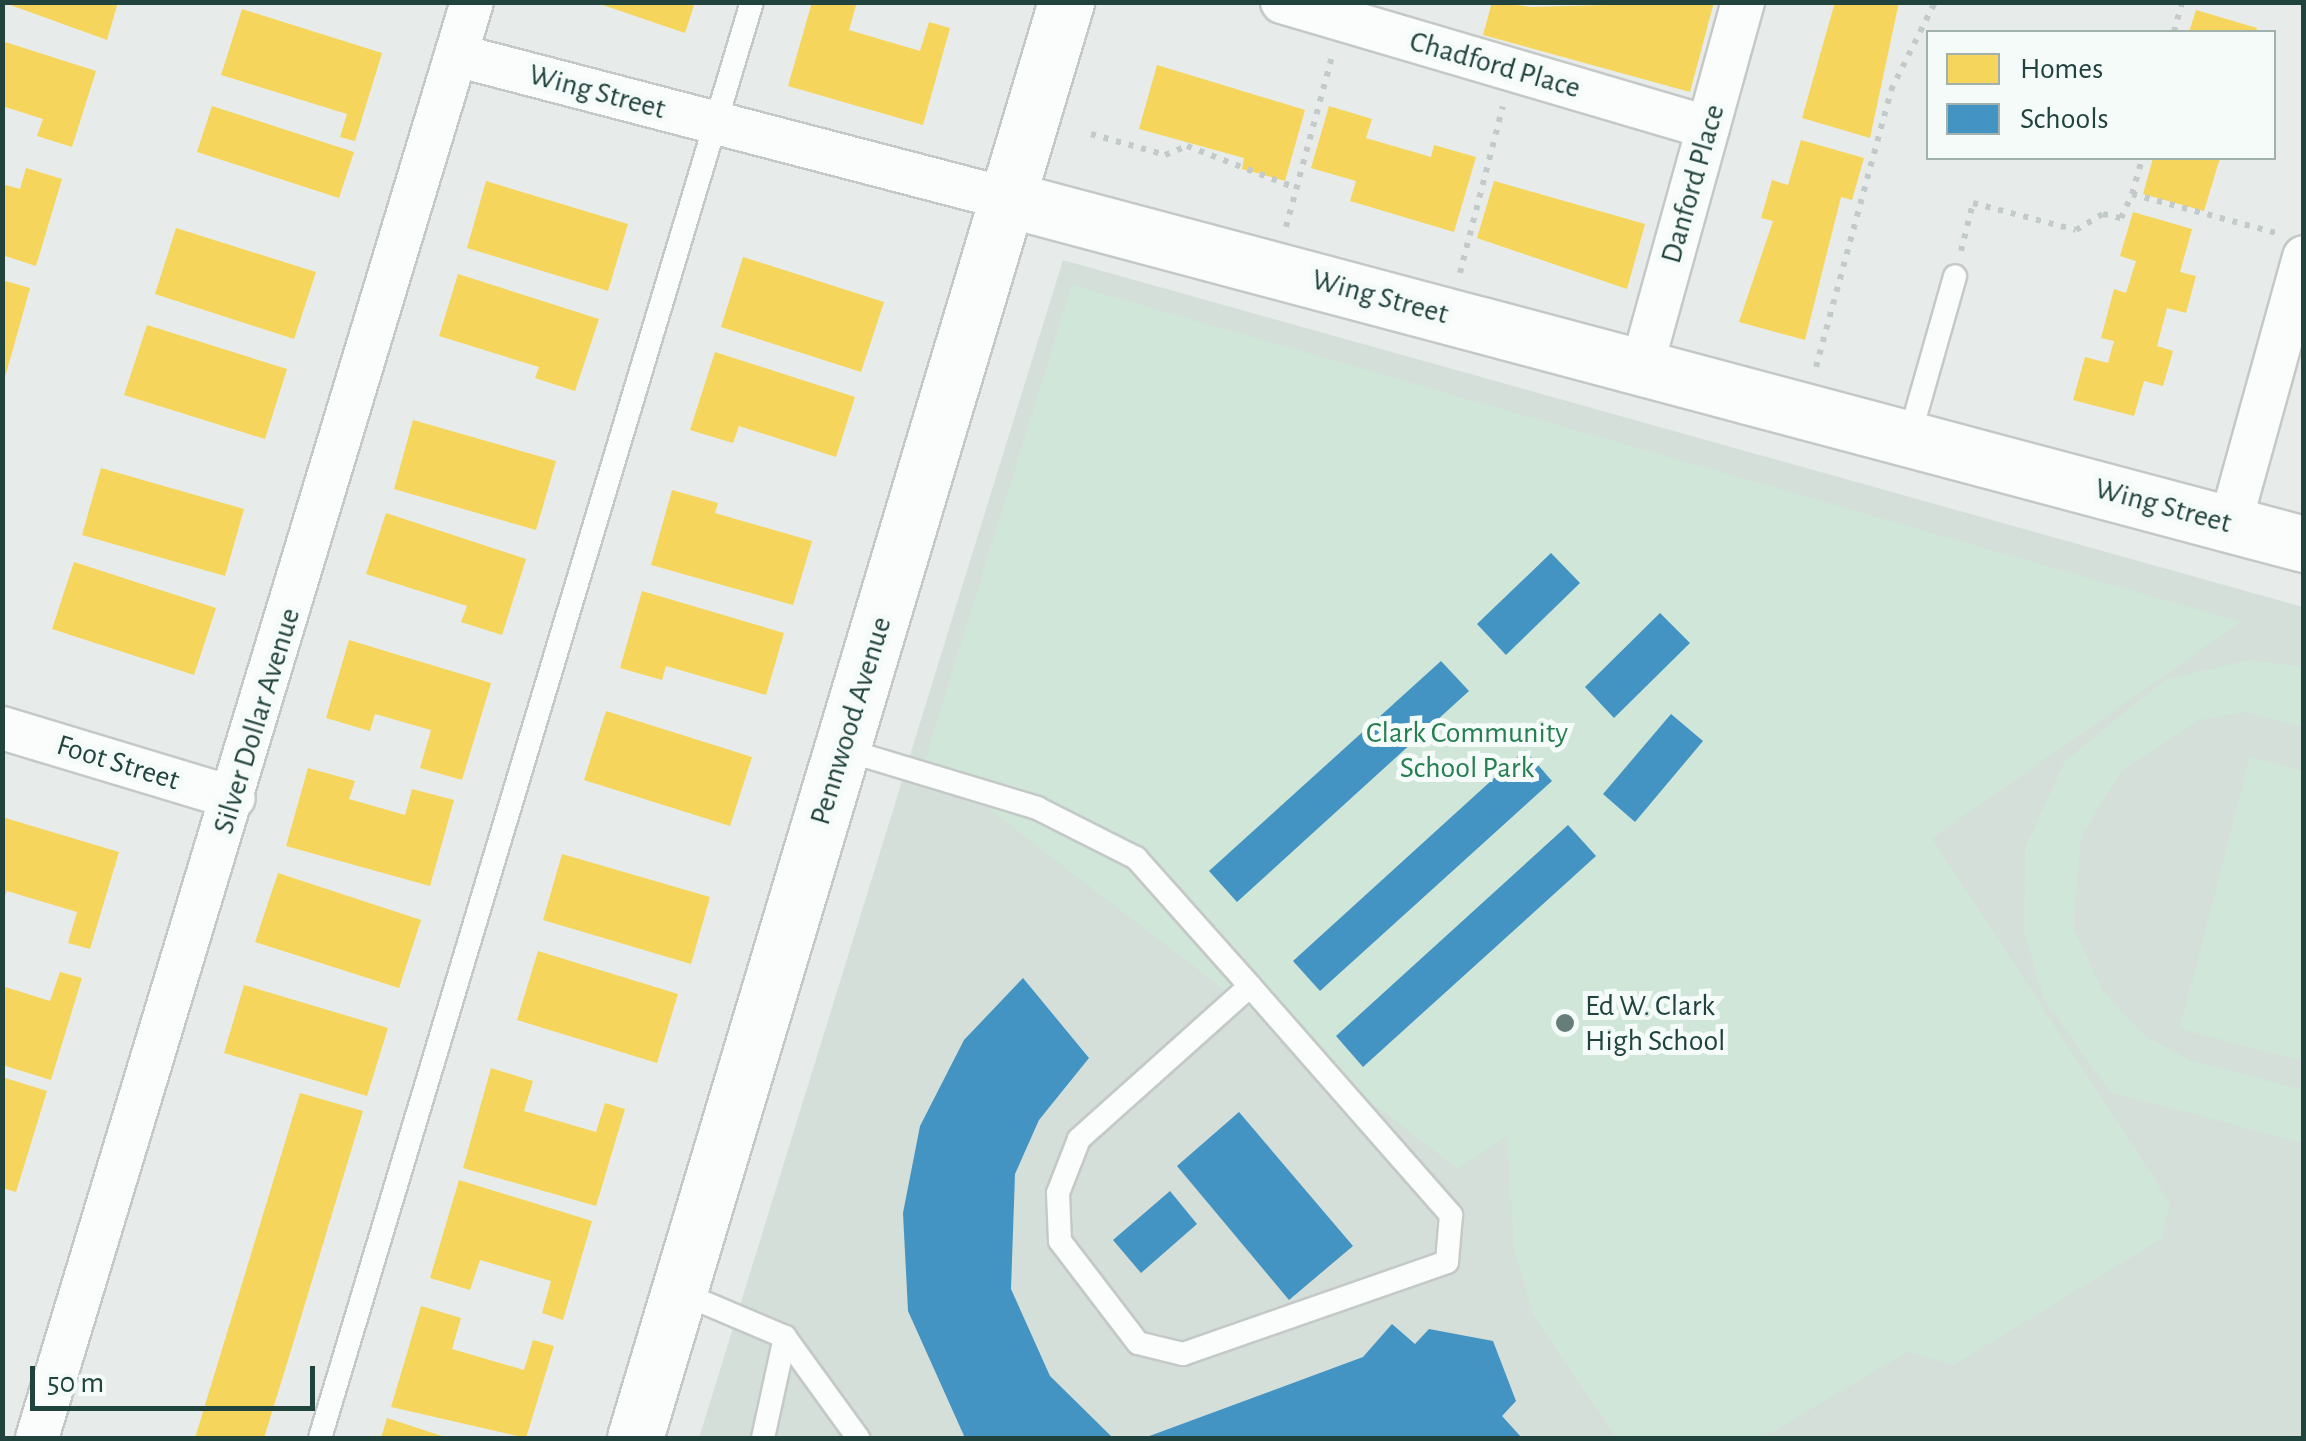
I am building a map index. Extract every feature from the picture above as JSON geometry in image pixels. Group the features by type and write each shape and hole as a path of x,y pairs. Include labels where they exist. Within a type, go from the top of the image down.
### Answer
{"street":[{"name":"Silver Dollar Avenue","path":"37,1438 472,2"},
{"name":"Pennwood Avenue","path":"634,1438 1066,2"},
{"name":"Chadford Place","path":"1282,2 1708,127"},
{"name":"Danford Place","path":"1642,366 1744,2"},
{"name":"Wing Street","path":"456,56 1642,366 2304,544"},
{"path":"2230,524 2294,246"},
{"name":"Foot Street","path":"2,728 234,798"}],"lane":[{"path":"320,1438 752,2"},
{"path":"1910,438 1955,276"},
{"path":"842,750 1037,808 1136,858 1250,986 1451,1215 1447,1262 1183,1354 1138,1342 1060,1241 1058,1193 1079,1139 1250,986"},
{"path":"680,1292 785,1337 858,1438"},
{"path":"762,1438 785,1337"}],"path":[{"path":"1816,369 1890,90 1935,2"},
{"path":"2175,30 2182,2"},
{"path":"1285,228 1341,20"},
{"path":"1460,274 1512,70"},
{"path":"1091,134 1166,155 1187,146 1296,188"},
{"path":"1955,276 1973,203 2076,230 2103,214 2121,218 2141,160"},
{"path":"2132,194 2294,246"}],"shaded area":[{"name":"Ed W. Clark High School","path":"1063,260 2303,607 2303,1438 699,1438"}],"green space":[{"name":"Clark Community School Park","path":"1072,285 2241,622 1932,838 2170,1203 2161,1239 1954,1365 1907,1352 1762,1438 1617,1438 1534,1316 1514,1249 1507,1136 1458,1169 925,760"},
{"path":"2249,660 2303,667 2303,727 2246,712 2200,720 2123,769 2081,836 2073,928 2103,991 2145,1036 2189,1060 2303,1090 2303,1143 2110,1092 2044,999 2024,931 2025,848 2065,761 2165,680"},
{"path":"2250,757 2303,771 2303,1061 2180,1029"}],"building: Homes":[{"path":"2,2 118,2 107,40"},
{"path":"594,2 695,2 685,33"},
{"path":"812,2 857,2 849,30 920,51 929,22 950,28 923,125 788,86"},
{"path":"1492,2 1531,7 1714,2 1690,92 1483,35"},
{"path":"1835,2 1899,2 1870,138 1802,118"},
{"path":"242,9 382,53 355,141 340,137 347,114 221,75"},
{"path":"2196,10 2257,28 2256,30 2190,30"},
{"path":"2,41 96,71 72,147 37,136 43,119 2,106"},
{"path":"1157,65 1305,110 1285,181 1242,169 1244,158 1139,129"},
{"path":"212,106 354,152 339,198 197,152"},
{"path":"1329,106 1372,119 1366,138 1431,157 1434,145 1476,157 1454,232 1350,201 1356,181 1311,168"},
{"path":"1801,140 1864,158 1852,200 1841,197 1805,340 1739,322 1773,221 1761,218 1772,180 1788,185"},
{"path":"2152,160 2219,160 2204,211 2143,194"},
{"path":"26,168 62,179 36,266 2,255 2,184 20,189"},
{"path":"486,181 628,224 608,291 467,248"},
{"path":"1494,181 1645,224 1627,289 1477,238"},
{"path":"2133,212 2192,229 2180,272 2196,276 2186,313 2167,308 2157,346 2173,351 2163,386 2144,381 2134,416 2073,400 2085,357 2108,363 2114,341 2101,338 2114,289 2126,293 2136,261 2120,256"},
{"path":"176,228 316,272 294,339 155,294"},
{"path":"743,257 884,302 861,372 721,327"},
{"path":"458,274 599,319 575,391 535,378 539,367 439,336"},
{"path":"2,280 30,288 4,381 2,380"},
{"path":"147,325 287,369 265,439 124,395"},
{"path":"715,352 855,397 836,457 739,426 733,443 690,430"},
{"path":"413,420 556,461 536,530 394,489"},
{"path":"101,468 244,509 225,576 82,535"},
{"path":"672,490 718,503 715,513 812,541 793,605 651,565"},
{"path":"386,513 526,559 502,635 461,622 467,606 366,574"},
{"path":"74,562 216,608 194,675 52,629"},
{"path":"642,591 784,633 766,695 666,666 662,680 620,668"},
{"path":"349,640 491,683 462,780 420,768 431,730 375,714 370,731 326,718"},
{"path":"606,711 752,757 730,826 584,780"},
{"path":"308,768 355,781 349,799 405,815 412,789 454,800 430,886 286,846"},
{"path":"2,817 119,852 90,949 68,943 77,912 7,891 2,903"},
{"path":"562,854 710,897 691,964 543,920"},
{"path":"278,873 421,920 399,988 255,942"},
{"path":"538,951 678,994 657,1063 517,1020"},
{"path":"60,972 82,978 51,1080 2,1065 2,986 50,1001"},
{"path":"244,985 388,1028 367,1096 224,1053"},
{"path":"491,1068 533,1081 524,1111 596,1132 605,1103 625,1109 596,1206 463,1168"},
{"path":"2,1077 47,1091 16,1192 2,1188"},
{"path":"300,1093 363,1111 292,1347 264,1438 195,1438"},
{"path":"459,1180 592,1221 563,1320 542,1313 551,1281 480,1260 470,1290 430,1278"},
{"path":"421,1306 461,1318 452,1349 524,1370 533,1340 554,1346 526,1438 391,1407"},
{"path":"387,1418 448,1438 381,1438"}],"building: Schools":[{"path":"1551,553 1580,583 1506,655 1477,624"},
{"path":"1660,613 1690,643 1614,718 1585,687"},
{"path":"1441,661 1469,691 1237,902 1209,871"},
{"path":"1671,714 1703,741 1635,822 1603,794"},
{"path":"1525,750 1552,781 1320,991 1293,961"},
{"path":"1568,825 1596,856 1363,1067 1336,1036"},
{"path":"1023,978 1089,1058 1039,1120 1015,1174 1011,1289 1050,1376 1113,1438 965,1438 908,1311 903,1213 920,1126 964,1040"},
{"path":"1239,1112 1353,1246 1289,1300 1177,1166"},
{"path":"1170,1191 1197,1224 1141,1273 1113,1240"},
{"path":"1392,1324 1415,1344 1429,1329 1493,1341 1516,1401 1502,1416 1522,1438 1144,1438 1363,1357"}],"place":[{"name":"Ed W. Clark High School","path":"1565,1023"}]}
